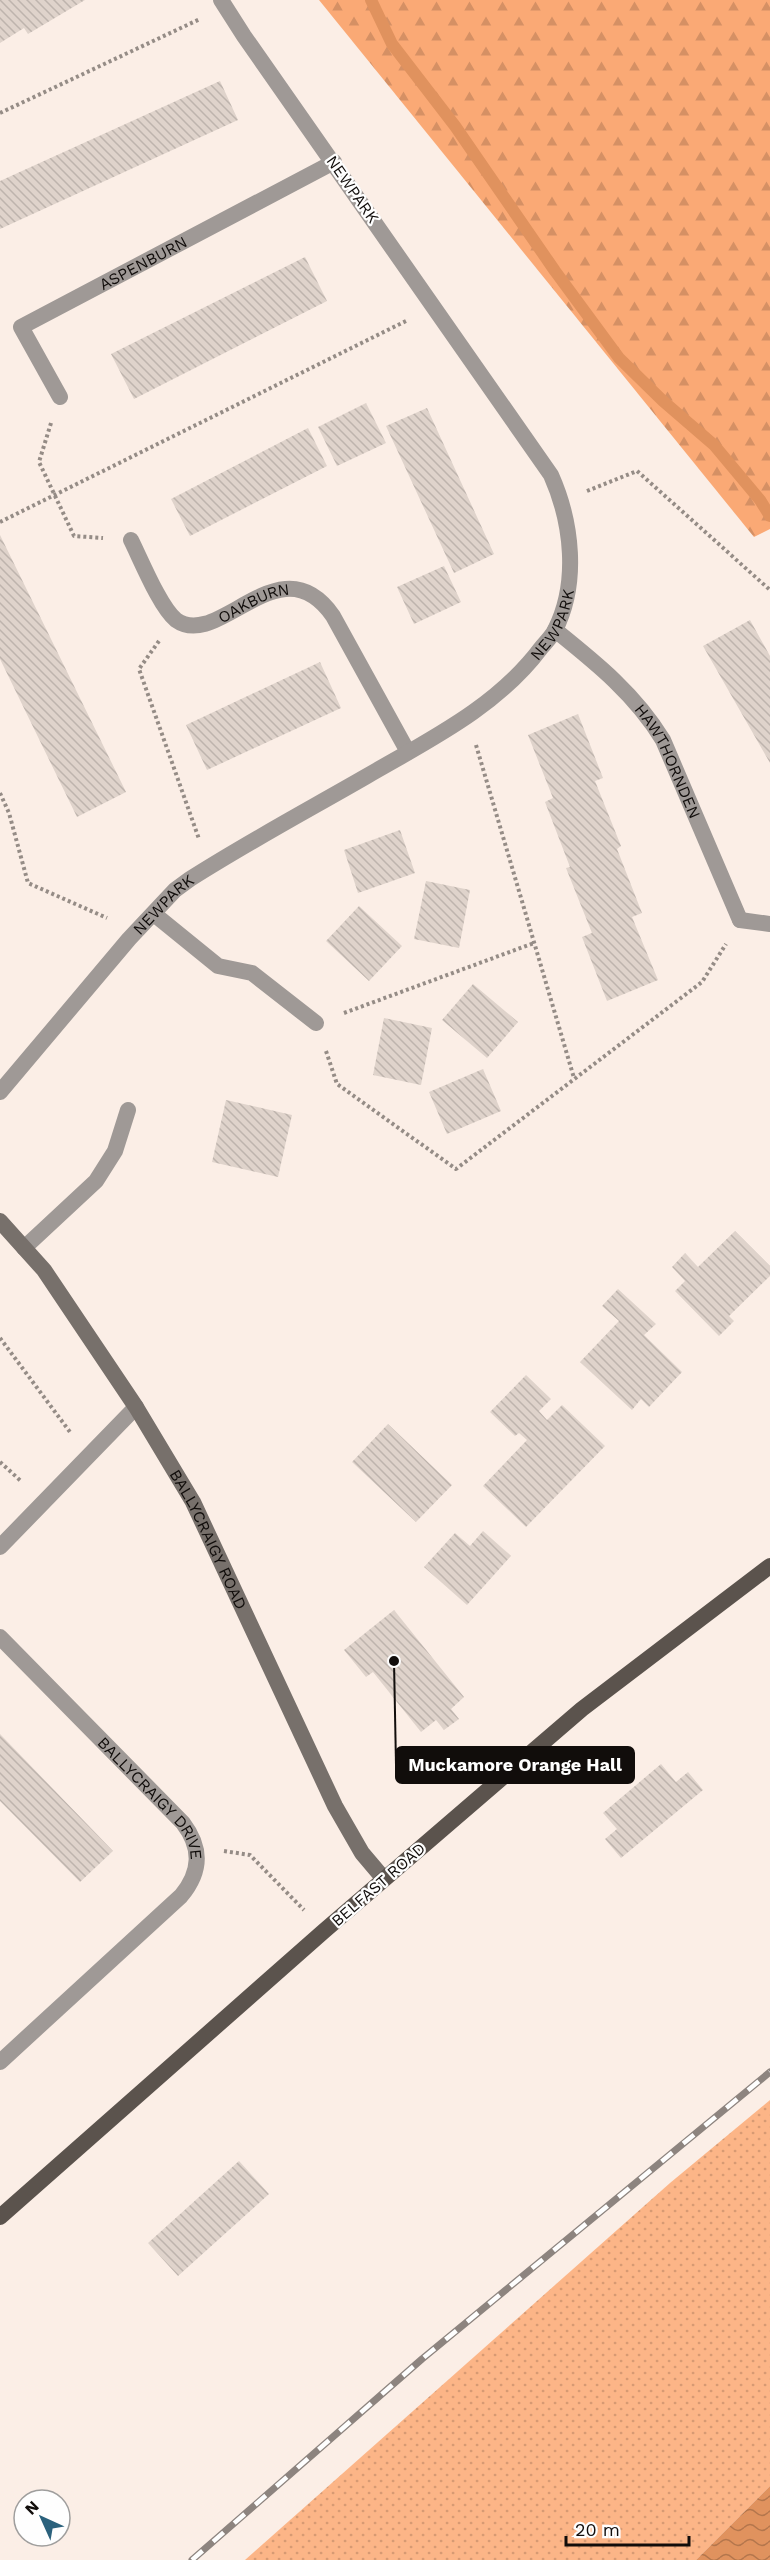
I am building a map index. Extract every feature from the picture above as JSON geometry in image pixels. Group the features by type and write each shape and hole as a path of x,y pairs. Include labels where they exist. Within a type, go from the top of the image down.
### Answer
{"main road":[{"name":"BALLYCRAIGY ROAD","path":"0,1221 44,1270 136,1407 193,1502 336,1806 362,1853 384,1879"},
{"name":"BELFAST ROAD","path":"0,2217 324,1931 582,1709 770,1566"}],"street":[{"name":"NEWPARK","path":"0,1092 129,939 175,891 213,864 408,752 504,690 531,662 555,630 569,573 567,529 561,502 551,475 536,450 223,4"},
{"name":"ASPENBURN","path":"60,397 21,327 334,162"},
{"path":"130,540 165,608 174,618"},
{"name":"OAKBURN","path":"174,618 186,625 198,625 277,591 296,589 312,594 333,616 408,752"},
{"name":"HAWTHORNDEN","path":"555,630 616,680 650,718 663,740 740,920"},
{"path":"154,914 218,966 252,973 316,1023"},
{"path":"740,920 770,924"},
{"path":"24,1248 96,1181 115,1151 128,1110"},
{"path":"0,1547 136,1407"},
{"name":"BALLYCRAIGY DRIVE","path":"0,1637 183,1823 196,1847 198,1858 195,1874 181,1896 0,2062"}],"path":[{"path":"0,113 223,4"},
{"path":"0,522 435,307"},
{"path":"60,397 39,462 74,536 130,540"},
{"path":"561,502 637,471 770,590"},
{"path":"174,618 139,669 202,846 213,864"},
{"path":"467,716 574,1078"},
{"path":"0,793 9,813 28,883 107,918 129,939"},
{"path":"534,944 316,1023 337,1084 456,1169 702,982 740,920"},
{"path":"0,1338 88,1457"},
{"path":"196,1847 250,1855 324,1931"}],"shaded area":[{"path":"770,2100 770,2486 696,2560 245,2560 670,2183"}],"green space":[{"path":"319,0 770,0 770,529 754,537"}],"water":[{"path":"770,2486 770,2560 696,2560"}],"building":[{"path":"0,0 85,0 28,34 24,28 0,43"},
{"path":"220,81 238,120 0,229 0,181"},
{"path":"305,257 327,301 134,399 111,354"},
{"path":"366,403 386,443 337,466 318,427"},
{"path":"427,408 494,554 454,573 386,426"},
{"path":"308,428 327,466 190,536 171,499"},
{"path":"0,535 126,792 77,817 0,659"},
{"path":"444,566 461,602 414,624 397,587"},
{"path":"750,620 770,656 770,763 703,646"},
{"path":"320,662 341,708 207,770 186,725"},
{"path":"578,714 603,778 595,781 621,846 617,849 642,913 632,917 658,980 607,1001 582,937 592,933 566,868 570,867 545,802 553,798 528,735"},
{"path":"400,830 415,873 358,893 344,850"},
{"path":"426,881 470,890 459,948 414,939"},
{"path":"359,906 402,946 369,981 326,941"},
{"path":"473,984 518,1022 487,1058 442,1020"},
{"path":"384,1018 432,1028 421,1085 373,1075"},
{"path":"483,1069 501,1111 447,1134 429,1092"},
{"path":"226,1100 292,1115 278,1177 212,1162"},
{"path":"735,1231 770,1266 770,1276 729,1316 734,1321 719,1336 675,1291 685,1281 672,1267 685,1253 698,1267"},
{"path":"618,1289 656,1324 644,1335 682,1372 649,1407 641,1399 632,1410 580,1362 619,1321 602,1306"},
{"path":"526,1375 551,1399 539,1411 547,1420 562,1405 605,1446 526,1527 483,1486 527,1440 519,1433 515,1436 490,1412"},
{"path":"388,1424 452,1485 416,1522 352,1462"},
{"path":"483,1531 511,1556 467,1605 424,1567 455,1533 470,1546"},
{"path":"394,1610 464,1697 451,1709 459,1719 444,1730 436,1720 421,1732 373,1672 366,1677 344,1650"},
{"path":"0,1734 113,1851 80,1882 0,1801"},
{"path":"661,1764 676,1782 688,1772 703,1790 621,1858 605,1839 617,1829 603,1813"},
{"path":"239,2161 269,2194 178,2276 148,2243"}],"waterway":[{"path":"371,0 392,44 455,126 555,271 619,358 663,401 714,445 760,500 770,516"}],"railway":[{"path":"192,2560 422,2359 770,2072"}],"place":[{"name":"Muckamore Orange Hall","path":"394,1661"}]}
